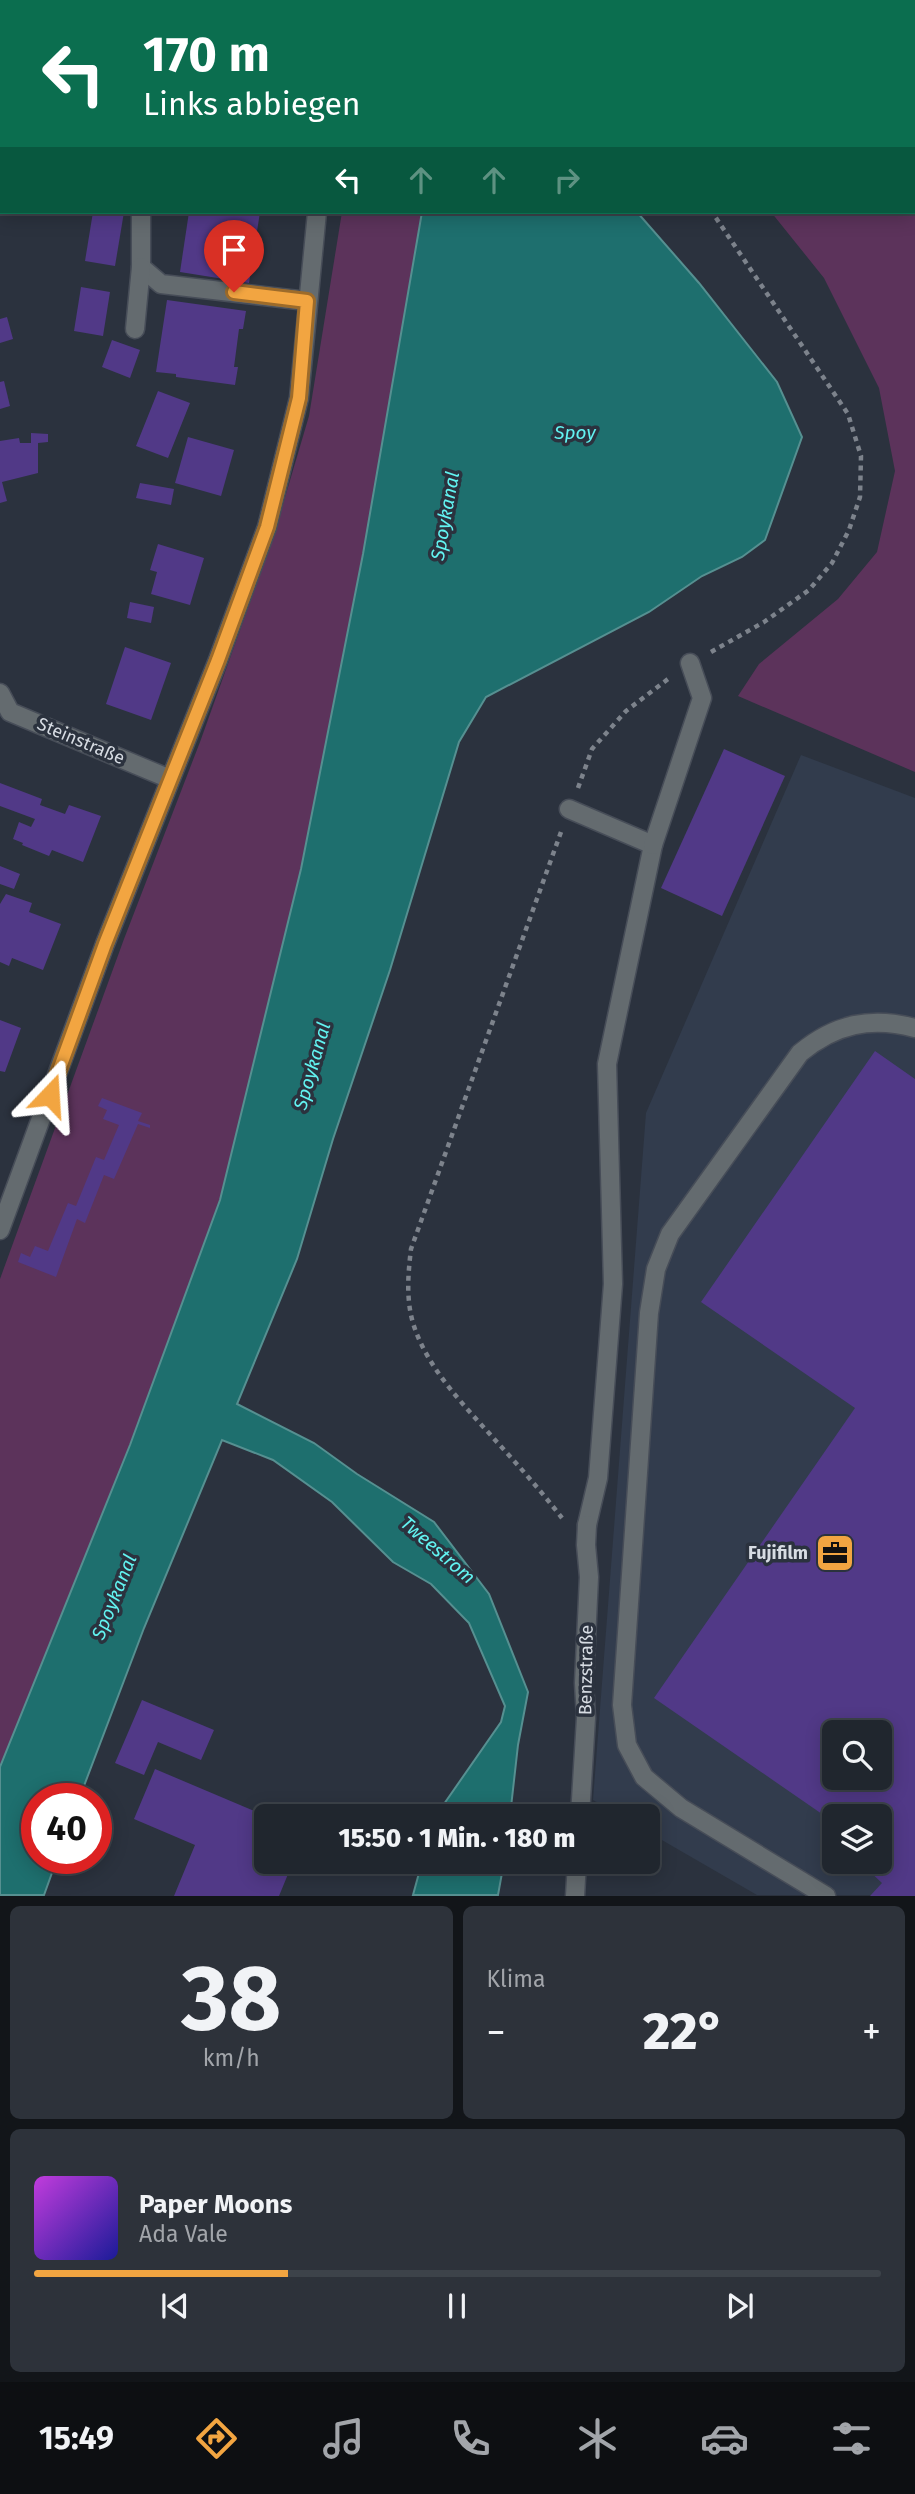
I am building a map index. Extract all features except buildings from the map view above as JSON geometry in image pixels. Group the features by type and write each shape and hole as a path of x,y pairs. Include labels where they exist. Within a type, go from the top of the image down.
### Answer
{"street":[{"path":"135,329 141,267 141,214"},
{"path":"0,1230 105,944 218,660 267,527 299,398 317,214"},
{"path":"141,267 161,284 307,301"},
{"name":"Benzstraße","path":"581,1804 586,1718 584,1683 589,1577 587,1524 598,1478 613,1284 607,1065 653,845 702,698 690,663"},
{"name":"Steinstraße","path":"0,694 10,712 170,779"},
{"path":"569,809 653,845"},
{"path":"826,1895 681,1808 644,1777 627,1745 622,1705 649,1313 656,1269 670,1234 800,1053 820,1037 853,1024 886,1021 915,1028"},
{"path":"575,1895 576,1874"}],"path":[{"path":"586,1545 464,1405 434,1366 413,1323 407,1283 411,1249 592,748 626,711 690,663 764,622 808,590 832,563 849,530 860,497 861,456 848,414 713,214"}],"shaded area":[{"path":"342,214 422,214 363,554 301,869 220,1200 130,1445 0,1767 0,1279 124,939 200,742 273,538 309,416"},
{"path":"773,214 915,214 915,772 738,696 759,664 838,599 877,552 895,471 879,388 824,278"},
{"path":"801,755 915,798 915,1895 757,1895 660,1839 660,1804 600,1804 593,1800 646,1113"}],"water":[{"name":"Spoy","path":"422,214 639,214 699,283 777,382 802,437 765,540 742,557 702,576 649,612 486,697 459,742 390,970 333,1139 297,1259 237,1404 314,1443 357,1474 434,1522 489,1594 528,1692 511,1804 444,1804 501,1722 505,1706 469,1623 431,1584 393,1562 332,1502 273,1460 222,1440 144,1628 85,1783 21,1783 21,1874 52,1874 44,1895 0,1895 0,1767 130,1445 220,1200 301,869 363,554"},
{"path":"419,1874 502,1874 498,1895 413,1895"}],"place":[{"name":"Fujifilm","path":"835,1553"}],"route":[{"path":"50,1095 105,944 218,660 267,527 299,398 307,301 234,292"}],"water label":[{"name":"Spoykanal","path":"445,516"},
{"name":"Spoykanal","path":"312,1066"},
{"name":"Tweestrom","path":"438,1550"},
{"name":"Spoykanal","path":"114,1597"}]}
